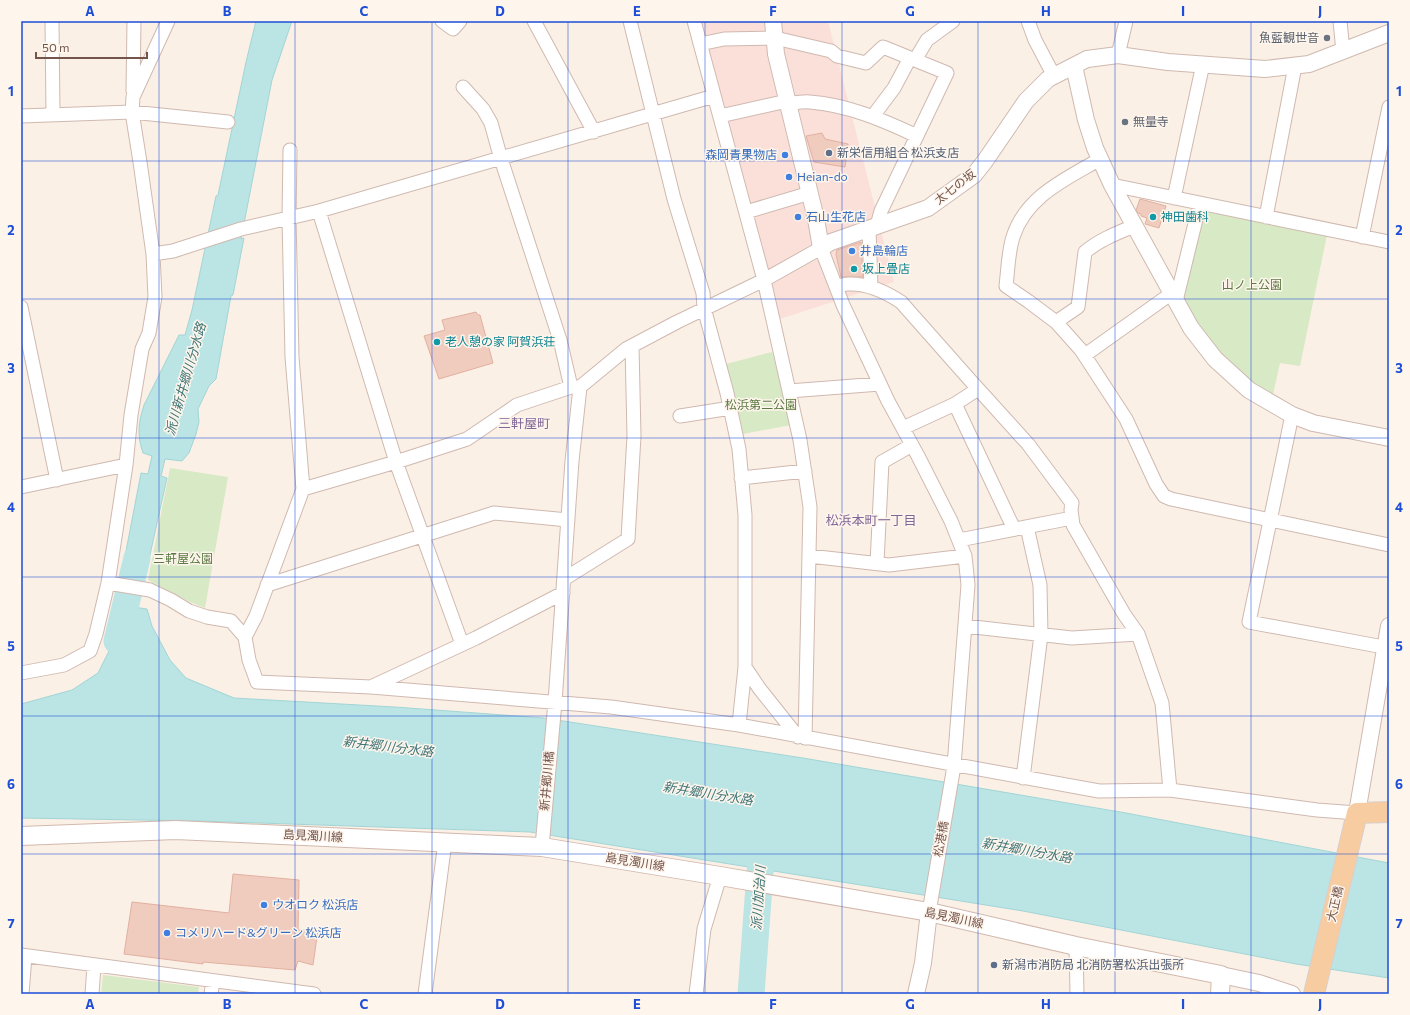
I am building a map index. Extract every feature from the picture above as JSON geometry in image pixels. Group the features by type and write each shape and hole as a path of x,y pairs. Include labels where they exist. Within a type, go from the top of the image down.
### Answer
{"main road":[{"path":"1357,813 1389,812"},
{"name":"大正橋","path":"1314,994 1357,813"},
{"name":"島見濁川線","path":"21,836 176,830 445,842 542,839 720,876 929,912 1076,946 1221,975"},
{"path":"1220,994 1221,975"}],"street":[{"path":"52,21 53,114"},
{"path":"21,673 64,665 90,651 96,634 108,583 126,465 131,415 142,349 149,333 155,297 153,254 132,112 134,21"},
{"path":"133,96 168,21"},
{"path":"442,21 453,29 460,21"},
{"path":"534,21 594,132"},
{"path":"630,21 674,200 703,293 704,308 739,449 745,515 745,667 739,725"},
{"path":"694,21 764,280 800,440 805,471 810,507 802,737"},
{"path":"303,490 468,439 517,405 575,387 632,346 704,308 764,280 821,248 810,193 776,54 773,21"},
{"path":"873,116 927,40 953,21"},
{"path":"1028,21 1035,40 1054,76"},
{"path":"1118,55 1126,21"},
{"path":"1340,21 1343,52"},
{"name":"太七の坂","path":"821,248 831,242 928,208 974,175 1026,102 1048,79 1087,59 1118,55 1168,62 1264,69 1309,64 1389,33"},
{"path":"700,44 724,39 774,38 831,51 837,56 866,63 883,47 948,73 873,227 871,286"},
{"path":"1174,198 1203,64"},
{"path":"1074,66 1086,120 1100,159 1112,185 1191,328 1215,359 1249,390 1292,415 1313,423 1389,438"},
{"path":"1266,217 1295,66"},
{"name":"新井郷川橋","path":"463,88 483,110 491,124 575,387 572,461 563,593 542,839"},
{"path":"153,254 173,250 241,228 319,211 714,96"},
{"path":"720,116 788,102 809,102 843,108 873,116 917,136"},
{"path":"1362,236 1389,107"},
{"path":"21,116 132,112 228,122"},
{"path":"245,637 256,616 303,490 292,357 289,218 290,150"},
{"path":"1100,159 1049,188 1028,209 1018,225 1013,237 1009,255 1006,286 1056,322 1081,350 1126,419 1156,484 1164,496 1171,499 1389,546"},
{"path":"1112,185 1389,242"},
{"path":"746,212 810,193"},
{"path":"1084,355 1174,297 1200,203"},
{"path":"319,211 396,462 462,644"},
{"path":"1056,322 1078,306 1085,252 1114,234 1134,226"},
{"name":"松港橋","path":"821,248 836,287 880,384 951,521 965,556 968,585 954,766 929,912"},
{"path":"836,287 848,284 871,286 901,302 1028,444 1072,503 1071,510 1073,525 1121,608 1138,634 1162,703 1170,790"},
{"path":"21,307 57,480"},
{"path":"564,579 628,539 634,436 632,346"},
{"path":"789,391 880,384"},
{"path":"902,428 954,404 978,389"},
{"path":"954,404 1021,528 1040,585 1042,635 1023,778"},
{"path":"680,416 730,408"},
{"path":"1292,415 1249,622 1387,647"},
{"path":"877,563 882,462 912,445"},
{"path":"21,487 126,465"},
{"path":"741,478 805,471"},
{"path":"268,585 494,513 568,520"},
{"path":"959,540 1072,518"},
{"path":"809,556 889,565 965,556"},
{"path":"108,583 150,590 189,611 207,617 231,621 245,637 249,660 257,682 371,686 554,709 611,707 739,725 1099,792 1170,790 1317,810 1357,813 1387,647 1389,626"},
{"path":"371,686 462,644 563,593"},
{"path":"965,626 1072,638 1138,634"},
{"path":"745,667 758,688 802,737"},
{"path":"426,994 445,842"},
{"path":"696,994 704,929 720,876"},
{"path":"916,994 923,963 929,912"},
{"path":"1076,946 1077,994"},
{"path":"22,994 23,956 213,981 279,992 314,994"},
{"path":"92,994 94,966"},
{"path":"1221,975 1259,983 1292,994"},
{"path":"211,994 213,981"}],"shaded area":[{"path":"700,21 828,21 894,282 777,320"}],"green space":[{"name":"山ノ上公園","path":"1203,208 1327,235 1300,366 1280,363 1272,399 1254,387 1216,352 1201,330 1183,298"},
{"name":"松浜第二公園","path":"772,352 786,399 791,425 743,434 726,364"},
{"name":"三軒屋公園","path":"170,468 228,477 205,608 190,602 148,580"},
{"path":"103,975 199,987 198,994 101,994"}],"water":[{"path":"256,21 292,21 272,80 241,239 244,238 233,295 231,296 216,379 209,386 198,409 199,422 189,453 182,461 165,459 161,476 167,478 144,582 121,577 141,473 148,474 152,456 143,453 141,447 139,435 140,418 144,405 179,335 185,335 192,310 216,196 218,195"},
{"name":"新井郷川分水路","path":"120,605 147,609 152,626 170,660 186,678 234,698 395,707 544,718 803,758 1126,813 1389,863 1389,978 1296,964 1023,911 530,832 198,821 21,818 21,704 72,690 98,673 109,651"}],"building":[{"name":"新栄信用組合 松浜支店","path":"822,133 825,139 848,144 845,167 814,162 806,136"},
{"name":"神田歯科","path":"1140,199 1166,206 1159,228 1145,224 1147,218 1141,216 1141,214 1136,210"},
{"path":"861,242 863,277 841,277 836,254 837,250"},
{"name":"老人憩の家 阿賀浜荘","path":"476,312 480,315 493,363 439,379 424,336 445,330 442,320"},
{"path":"233,874 299,880 298,930 318,930 313,965 298,961 295,970 203,962 203,964 124,954 132,902 229,913"}],"waterway":[{"name":"派川新井郷川分水路","path":"117,641 137,558"},
{"name":"派川加治川","path":"751,994 763,832"}],"place":[{"name":"魚藍観世音","path":"1327,38"},
{"name":"無量寺","path":"1125,122"},
{"name":"新栄信用組合 松浜支店","path":"829,153"},
{"name":"森岡青果物店","path":"785,155"},
{"name":"Heian-do","path":"789,177"},
{"name":"石山生花店","path":"798,217"},
{"name":"神田歯科","path":"1153,217"},
{"name":"井島輪店","path":"852,251"},
{"name":"坂上畳店","path":"854,269"},
{"name":"老人憩の家 阿賀浜荘","path":"437,342"},
{"name":"ウオロク 松浜店","path":"264,905"},
{"name":"コメリハード&グリーン 松浜店","path":"167,933"},
{"name":"新潟市消防局 北消防署松浜出張所","path":"994,965"}],"district":[{"name":"三軒屋町","path":"524,423"},
{"name":"松浜本町一丁目","path":"871,520"}]}
